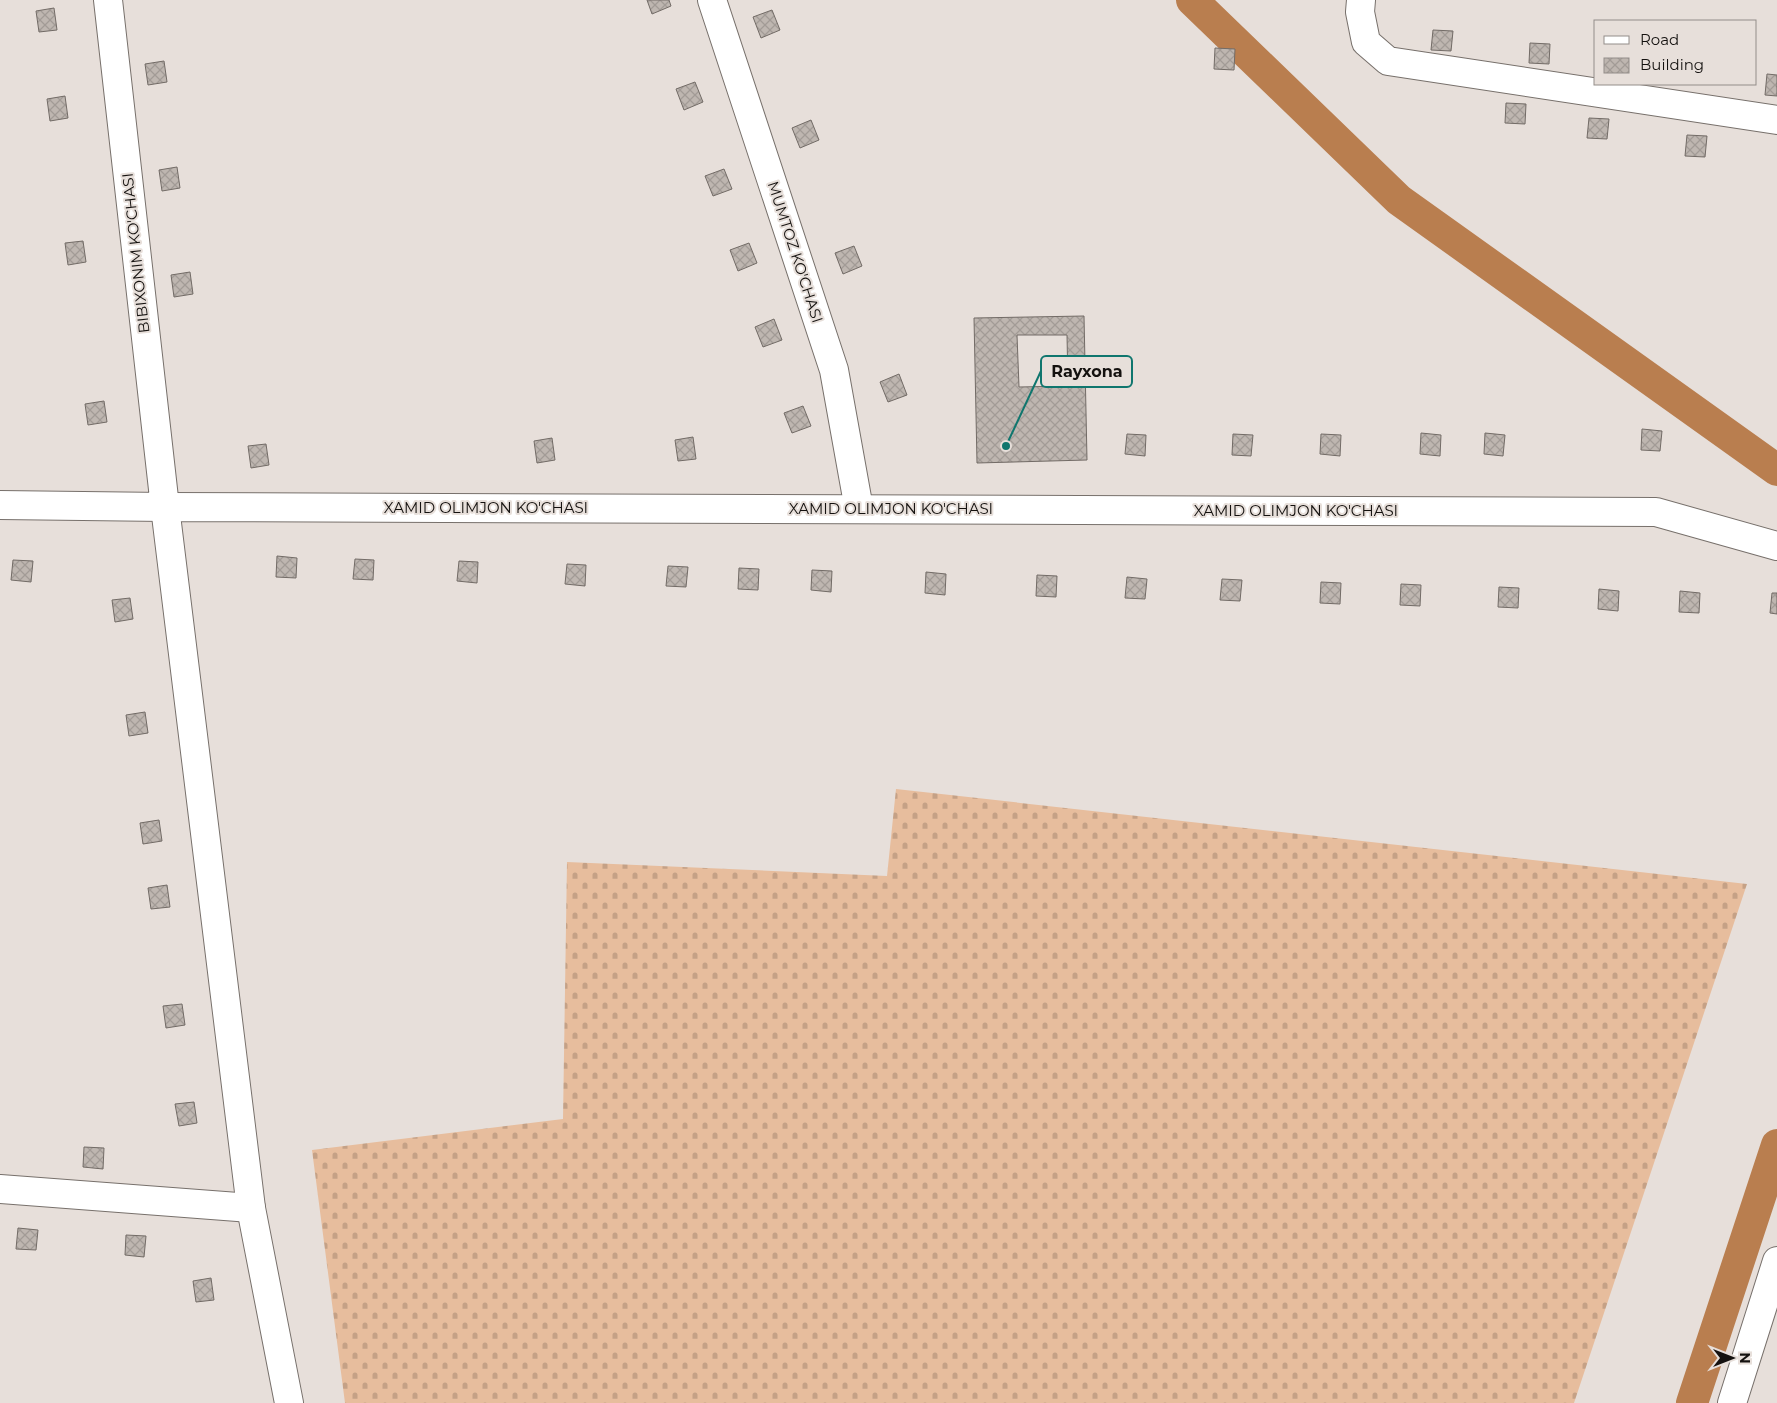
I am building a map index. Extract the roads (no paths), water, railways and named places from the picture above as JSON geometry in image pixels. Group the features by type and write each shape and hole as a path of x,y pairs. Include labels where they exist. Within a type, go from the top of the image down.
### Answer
{"street":[{"name":"BIBIXONIM KO'CHASI","path":"108,0 165,507 251,1208 289,1403"},
{"name":"MUMTOZ KO'CHASI","path":"712,0 834,370 859,509"},
{"path":"1361,0 1360,12 1366,42 1388,62 1777,120"},
{"name":"XAMID OLIMJON KO'CHASI","path":"0,505 1656,512 1777,546"},
{"path":"0,1189 251,1208"},
{"path":"1732,1403 1777,1261"}],"waterway":[{"path":"1192,0 1399,200 1777,470"},
{"path":"1692,1403 1777,1145"}],"place":[{"name":"Rayxona","path":"1006,446"}]}
